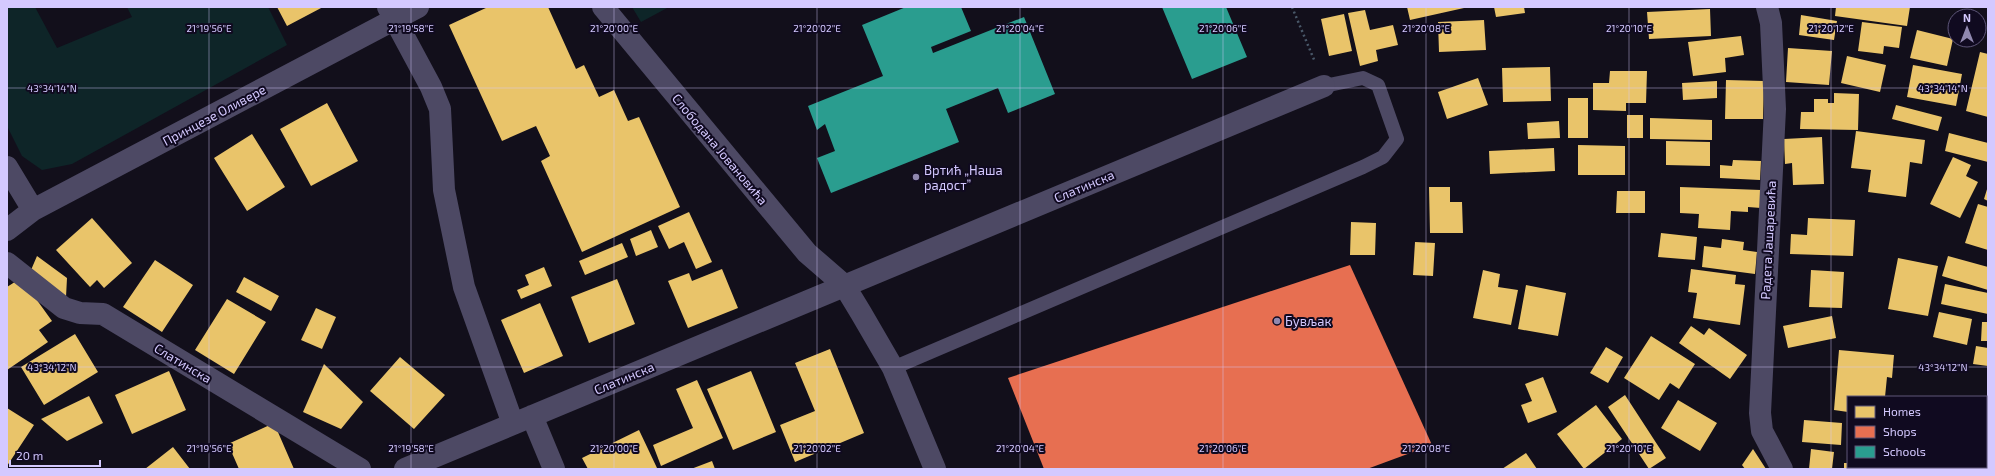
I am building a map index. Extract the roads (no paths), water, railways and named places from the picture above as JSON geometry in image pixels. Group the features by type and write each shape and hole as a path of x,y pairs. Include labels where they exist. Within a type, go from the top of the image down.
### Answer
{"street":[{"name":"Принцезе Оливере","path":"7,230 33,210 391,13 418,7"},
{"name":"Слободана Јовановића","path":"603,7 807,253 844,285"},
{"name":"Радета Јашаревића","path":"1767,7 1771,23 1775,109 1760,413 1762,431 1782,469"},
{"path":"391,13 431,87 440,108 444,190 464,287 523,420 554,469"},
{"name":"Слатинска","path":"405,469 1324,86"},
{"path":"7,167 33,210"},
{"name":"Слатинска","path":"7,263 64,308 80,313 103,314 360,469"},
{"path":"844,285 893,368 935,469"}],"lane":[{"path":"893,368 1363,167 1383,157 1397,139 1378,85 1363,78 1324,86"}],"place":[{"name":"Вртић „Наша радост”","path":"916,177"},
{"name":"Бувљак","path":"1277,321"}]}
